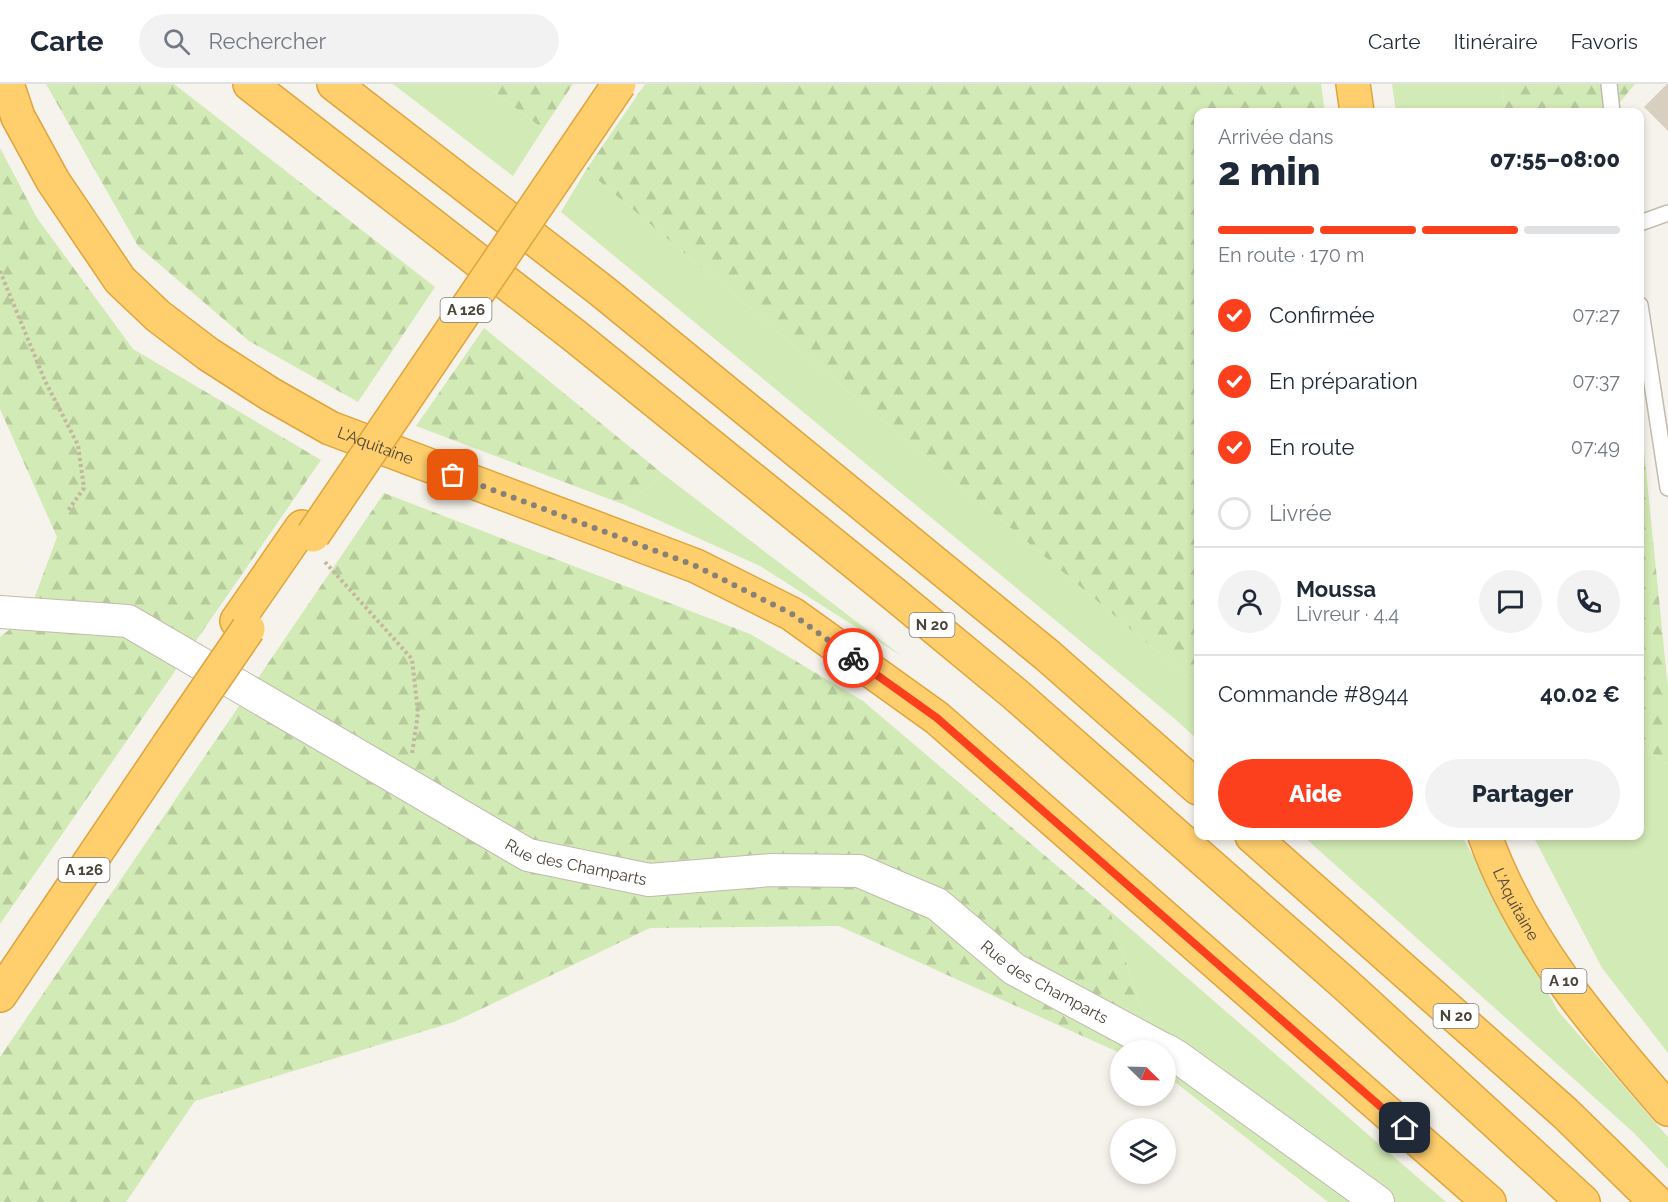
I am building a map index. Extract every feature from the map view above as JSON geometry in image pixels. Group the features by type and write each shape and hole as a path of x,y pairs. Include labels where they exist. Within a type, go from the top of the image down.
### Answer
{"highway":[{"name":"L'Aquitaine","path":"7,84 18,117 53,181 120,280 158,316 207,354 330,428 696,566 792,614 937,718 1489,1202"},
{"name":"N 20","path":"250,84 575,336 885,586 1006,687 1345,984 1583,1202"},
{"path":"334,84 602,291 1047,655 1194,784"},
{"name":"A 126","path":"313,541 602,84"},
{"name":"A 126","path":"0,973 243,625 313,541 619,84"},
{"path":"1353,84 1356,108"},
{"name":"A 126","path":"0,994 163,742"},
{"name":"N 20","path":"1257,840 1565,1113 1656,1202"},
{"name":"L'Aquitaine","path":"1486,840 1497,868 1548,961 1613,1047 1668,1109"}],"street":[{"name":"Rue des Champarts","path":"0,612 128,621 528,855 649,880 772,870 859,871 937,904 1014,969 1146,1040"},
{"name":"Rue des Champarts","path":"1176,1056 1378,1202"}],"lane":[{"path":"1609,84 1612,108"},
{"path":"1644,222 1668,213"},
{"path":"1644,331 1668,488"}],"path":[{"path":"0,271 45,381 78,445 84,488 67,512"},
{"path":"313,541 412,659 418,713 407,785"}],"green space":[{"path":"46,84 174,84 435,287 358,402 249,341 138,246"},
{"path":"393,84 484,84 543,129 513,176"},
{"path":"484,84 573,84 543,129"},
{"path":"645,84 1321,84 1324,108 1194,108 1194,683 586,170"},
{"path":"1392,84 1502,84 1505,108 1395,108"},
{"path":"1502,84 1635,84 1615,108 1505,108"},
{"path":"0,148 37,218 133,349 321,460 0,924 0,637 28,615 57,537 0,409"},
{"path":"586,170 1194,683 1194,736 1175,719 561,212"},
{"path":"484,328 663,474 625,505 416,426"},
{"path":"1644,451 1668,688 1668,765 1644,747"},
{"path":"663,474 903,657 760,566 625,505"},
{"path":"384,493 750,634 863,701 1110,911 1151,1040 1110,1040 1110,1048 839,926 650,928 454,1022 195,1101 126,1202 0,1202 0,1057"},
{"path":"1644,747 1668,765 1668,1053 1602,968 1535,840 1644,840"},
{"path":"1307,840 1464,840 1558,1011 1668,1137 1668,1169 1634,1133"},
{"path":"1110,911 1446,1202 1328,1202 1176,1083 1176,1040 1151,1040"}],"building":[{"path":"1668,84 1668,131 1644,107"}],"way so far":[{"path":"453,475 696,566 792,614 853,658"}],"route":[{"path":"853,658 937,718 1405,1128"}]}
